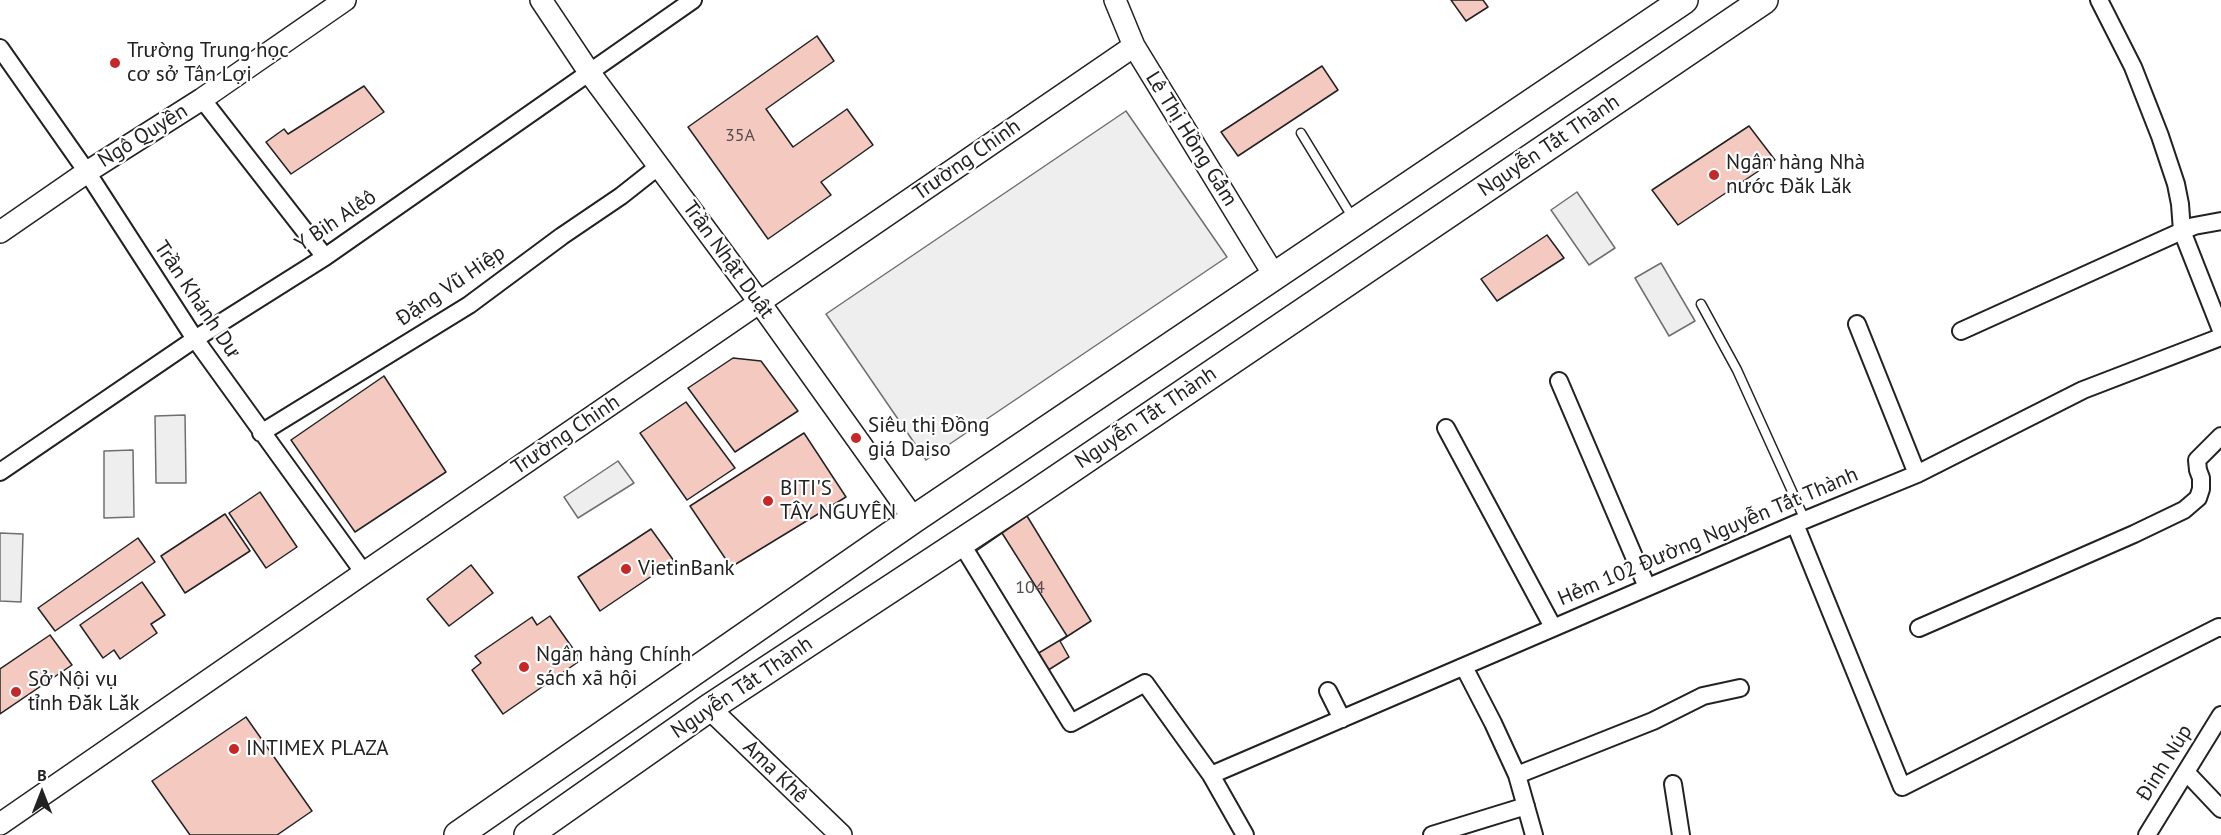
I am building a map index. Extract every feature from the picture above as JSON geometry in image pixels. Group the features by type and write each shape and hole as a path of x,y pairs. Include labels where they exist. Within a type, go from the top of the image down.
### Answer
{"main road":[{"name":"Nguyễn Tất Thành","path":"458,835 914,519 1684,0"},
{"name":"Nguyễn Tất Thành","path":"528,835 709,708 961,543 1764,0"},
{"path":"686,677 709,708"}],"street":[{"name":"Ngô Quyền","path":"0,232 87,172 202,99 345,0"},
{"name":"Trần Nhật Duật","path":"541,0 590,72 760,303 914,519"},
{"name":"Y Bih Alêô","path":"0,472 195,339 325,257 693,0"},
{"name":"Lê Thị Hồng Gấm","path":"1115,0 1134,46 1274,275"},
{"path":"2099,0 2133,67 2160,136 2176,184 2182,231 2221,330"},
{"name":"Trường Chinh","path":"0,824 1134,46"},
{"name":"Trần Khánh Dư","path":"0,48 87,172 195,339 364,573"},
{"path":"202,99 325,257"},
{"name":"Đặng Vũ Hiệp","path":"261,433 469,305 659,166"},
{"path":"1961,331 2182,231 2194,226 2221,221"},
{"path":"1857,324 1917,474"},
{"name":"Hẻm 102 Đường Nguyễn Tất Thành","path":"1211,775 1553,627 1917,474 2083,390 2221,337"},
{"path":"1559,381 1647,587"},
{"path":"1446,428 1553,627"},
{"path":"1919,628 2184,510 2198,498 2201,489 2197,460 2221,436"},
{"path":"1800,522 1902,787 2221,628"},
{"path":"961,543 1071,723 1145,683 1211,775 1242,834"},
{"path":"1464,666 1516,775 1534,835"},
{"path":"1516,775 1653,722 1703,696 1740,688"},
{"path":"1328,691 1342,719"},
{"name":"Ama Khê","path":"709,708 841,835"},
{"name":"Đinh Núp","path":"2146,835 2221,715"},
{"path":"2186,772 2221,809"},
{"path":"1673,784 1682,835"},
{"path":"1432,835 1526,806"}],"lane":[{"path":"1301,133 1355,221"},
{"path":"1701,304 1737,370 1800,522"}],"shaded area":[{"path":"1126,111 1227,257 926,460 826,314"},
{"path":"1577,192 1615,248 1589,265 1551,210"},
{"path":"1661,263 1695,321 1669,336 1635,278"},
{"path":"185,415 186,483 156,483 155,416"},
{"path":"133,450 134,517 104,518 104,451"},
{"path":"618,461 634,483 578,518 564,497"},
{"path":"0,533 23,534 21,602 0,601"}],"building":[{"path":"1451,0 1483,0 1488,7 1466,21"},
{"path":"817,36 834,61 766,109 793,147 847,109 873,145 821,182 831,195 768,239 688,127"},
{"path":"1322,66 1338,90 1238,156 1221,132"},
{"path":"364,86 384,112 291,174 266,142 284,129 288,134"},
{"name":"Ngân hàng Nhà nước Đăk Lăk","path":"1749,126 1775,160 1678,225 1652,190"},
{"path":"1547,235 1564,258 1497,301 1481,279"},
{"path":"733,358 761,361 798,411 735,452 688,388"},
{"path":"384,376 446,472 355,532 291,440"},
{"path":"686,402 735,468 687,500 640,433"},
{"name":"BITI'S TÂY NGUYÊN","path":"804,433 846,497 731,567 690,506"},
{"path":"260,492 297,547 266,568 229,513"},
{"path":"225,514 250,551 185,593 161,556"},
{"path":"1027,516 1091,621 1060,641 1069,657 1042,674 969,556"},
{"name":"VietinBank","path":"651,529 674,561 600,611 578,577"},
{"path":"1002,533 1067,636 1032,657 969,556"},
{"path":"138,538 155,562 55,631 38,608"},
{"path":"471,565 493,593 449,626 427,599"},
{"path":"142,582 165,615 151,624 157,633 120,659 114,650 103,658 80,625"},
{"name":"Ngân hàng Chính sách xã hội","path":"550,616 581,660 503,714 472,670 481,663 475,656 532,617 537,625"},
{"name":"Sở Nội vụ tỉnh Đắk Lắk","path":"50,635 72,665 0,714 0,669"},
{"name":"INTIMEX PLAZA","path":"246,717 312,811 277,835 190,835 152,781"}],"place":[{"name":"Trường Trung học cơ sở Tân Lợi","path":"115,63"},
{"name":"Ngân hàng Nhà nước Đăk Lăk","path":"1714,175"},
{"name":"Siêu thị Đồng giá Daiso","path":"856,438"},
{"name":"BITI'S TÂY NGUYÊN","path":"768,501"},
{"name":"VietinBank","path":"626,569"},
{"name":"Ngân hàng Chính sách xã hội","path":"524,667"},
{"name":"Sở Nội vụ tỉnh Đắk Lắk","path":"16,692"},
{"name":"INTIMEX PLAZA","path":"234,749"}]}
